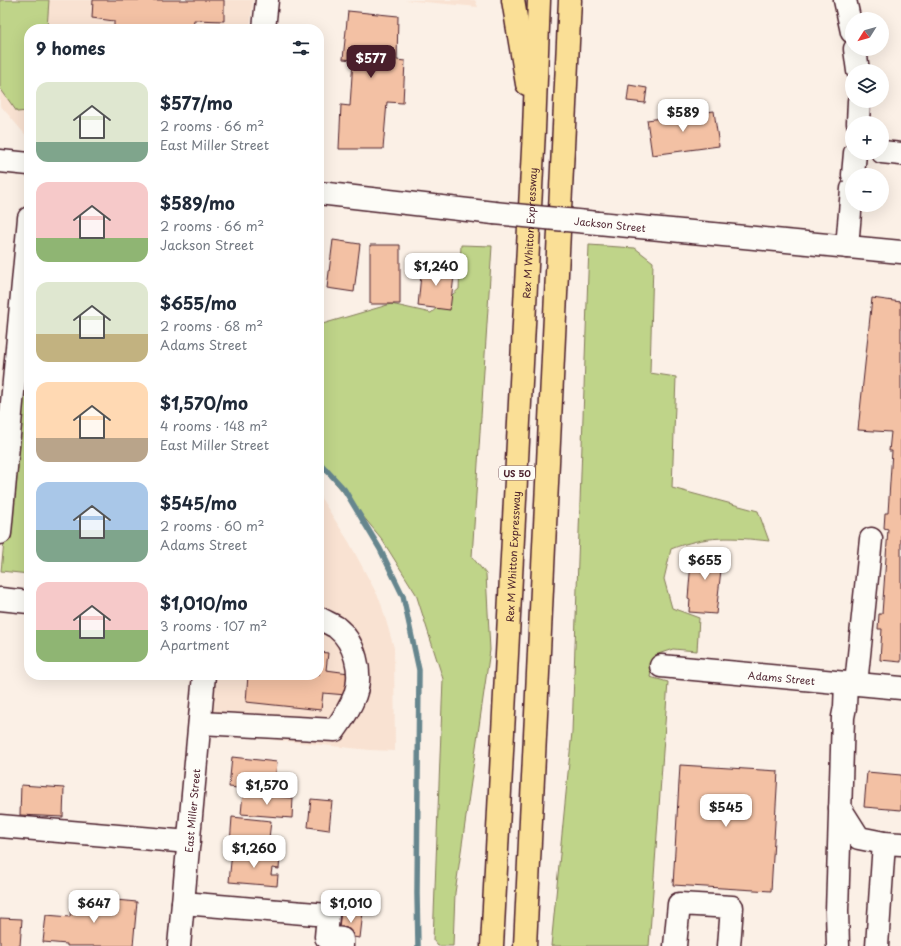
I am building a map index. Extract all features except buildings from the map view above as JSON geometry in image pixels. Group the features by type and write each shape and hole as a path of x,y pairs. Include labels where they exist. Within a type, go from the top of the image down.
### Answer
{"highway":[{"path":"513,0 534,130"},
{"name":"Rex M Whitton Expressway","path":"492,946 534,130 539,0"},
{"name":"US 50","path":"525,946 569,50 570,0"},
{"path":"569,50 578,0"}],"street":[{"path":"265,24 267,0"},
{"path":"845,0 848,12"},
{"path":"889,153 901,154"},
{"path":"0,161 24,163"},
{"name":"Jackson Street","path":"324,194 494,213 901,252"},
{"path":"847,247 850,212"},
{"path":"0,533 24,272"},
{"path":"838,946 843,717 851,684 871,539"},
{"path":"0,599 24,601"},
{"path":"200,723 335,730 348,711 355,694 357,676 356,655 336,627 324,621"},
{"name":"Adams Street","path":"661,666 901,688"},
{"name":"East Miller Street","path":"179,946 204,680"},
{"path":"840,808 859,838 892,843 877,946"},
{"path":"0,826 189,842"},
{"path":"183,903 328,915 326,937 342,939 342,946"},
{"path":"675,946 679,904 732,908 729,946"}],"shaded area":[{"path":"0,0 253,0 251,24 24,24 24,133 0,105"},
{"path":"404,0 475,0 478,7"},
{"path":"324,503 349,542 380,600 394,648 395,751 370,750 209,733 214,680 324,680"}],"green space":[{"path":"0,0 49,0 47,24 24,24 24,111 17,112 0,88"},
{"path":"461,245 492,246 472,557 486,574 490,650 455,893 453,946 438,946 433,940 443,679 416,594 381,538 324,469 324,324 391,304 431,313 459,289"},
{"path":"589,245 635,248 653,262 650,373 676,377 672,488 758,511 769,541 719,538 696,541 671,549 664,579 672,608 699,618 697,651 673,649 655,655 650,677 668,682 649,946 551,946 572,732"},
{"path":"24,349 24,573 1,571"}],"waterway":[{"path":"324,467 344,489 380,549 403,596 419,670 418,946"}]}
